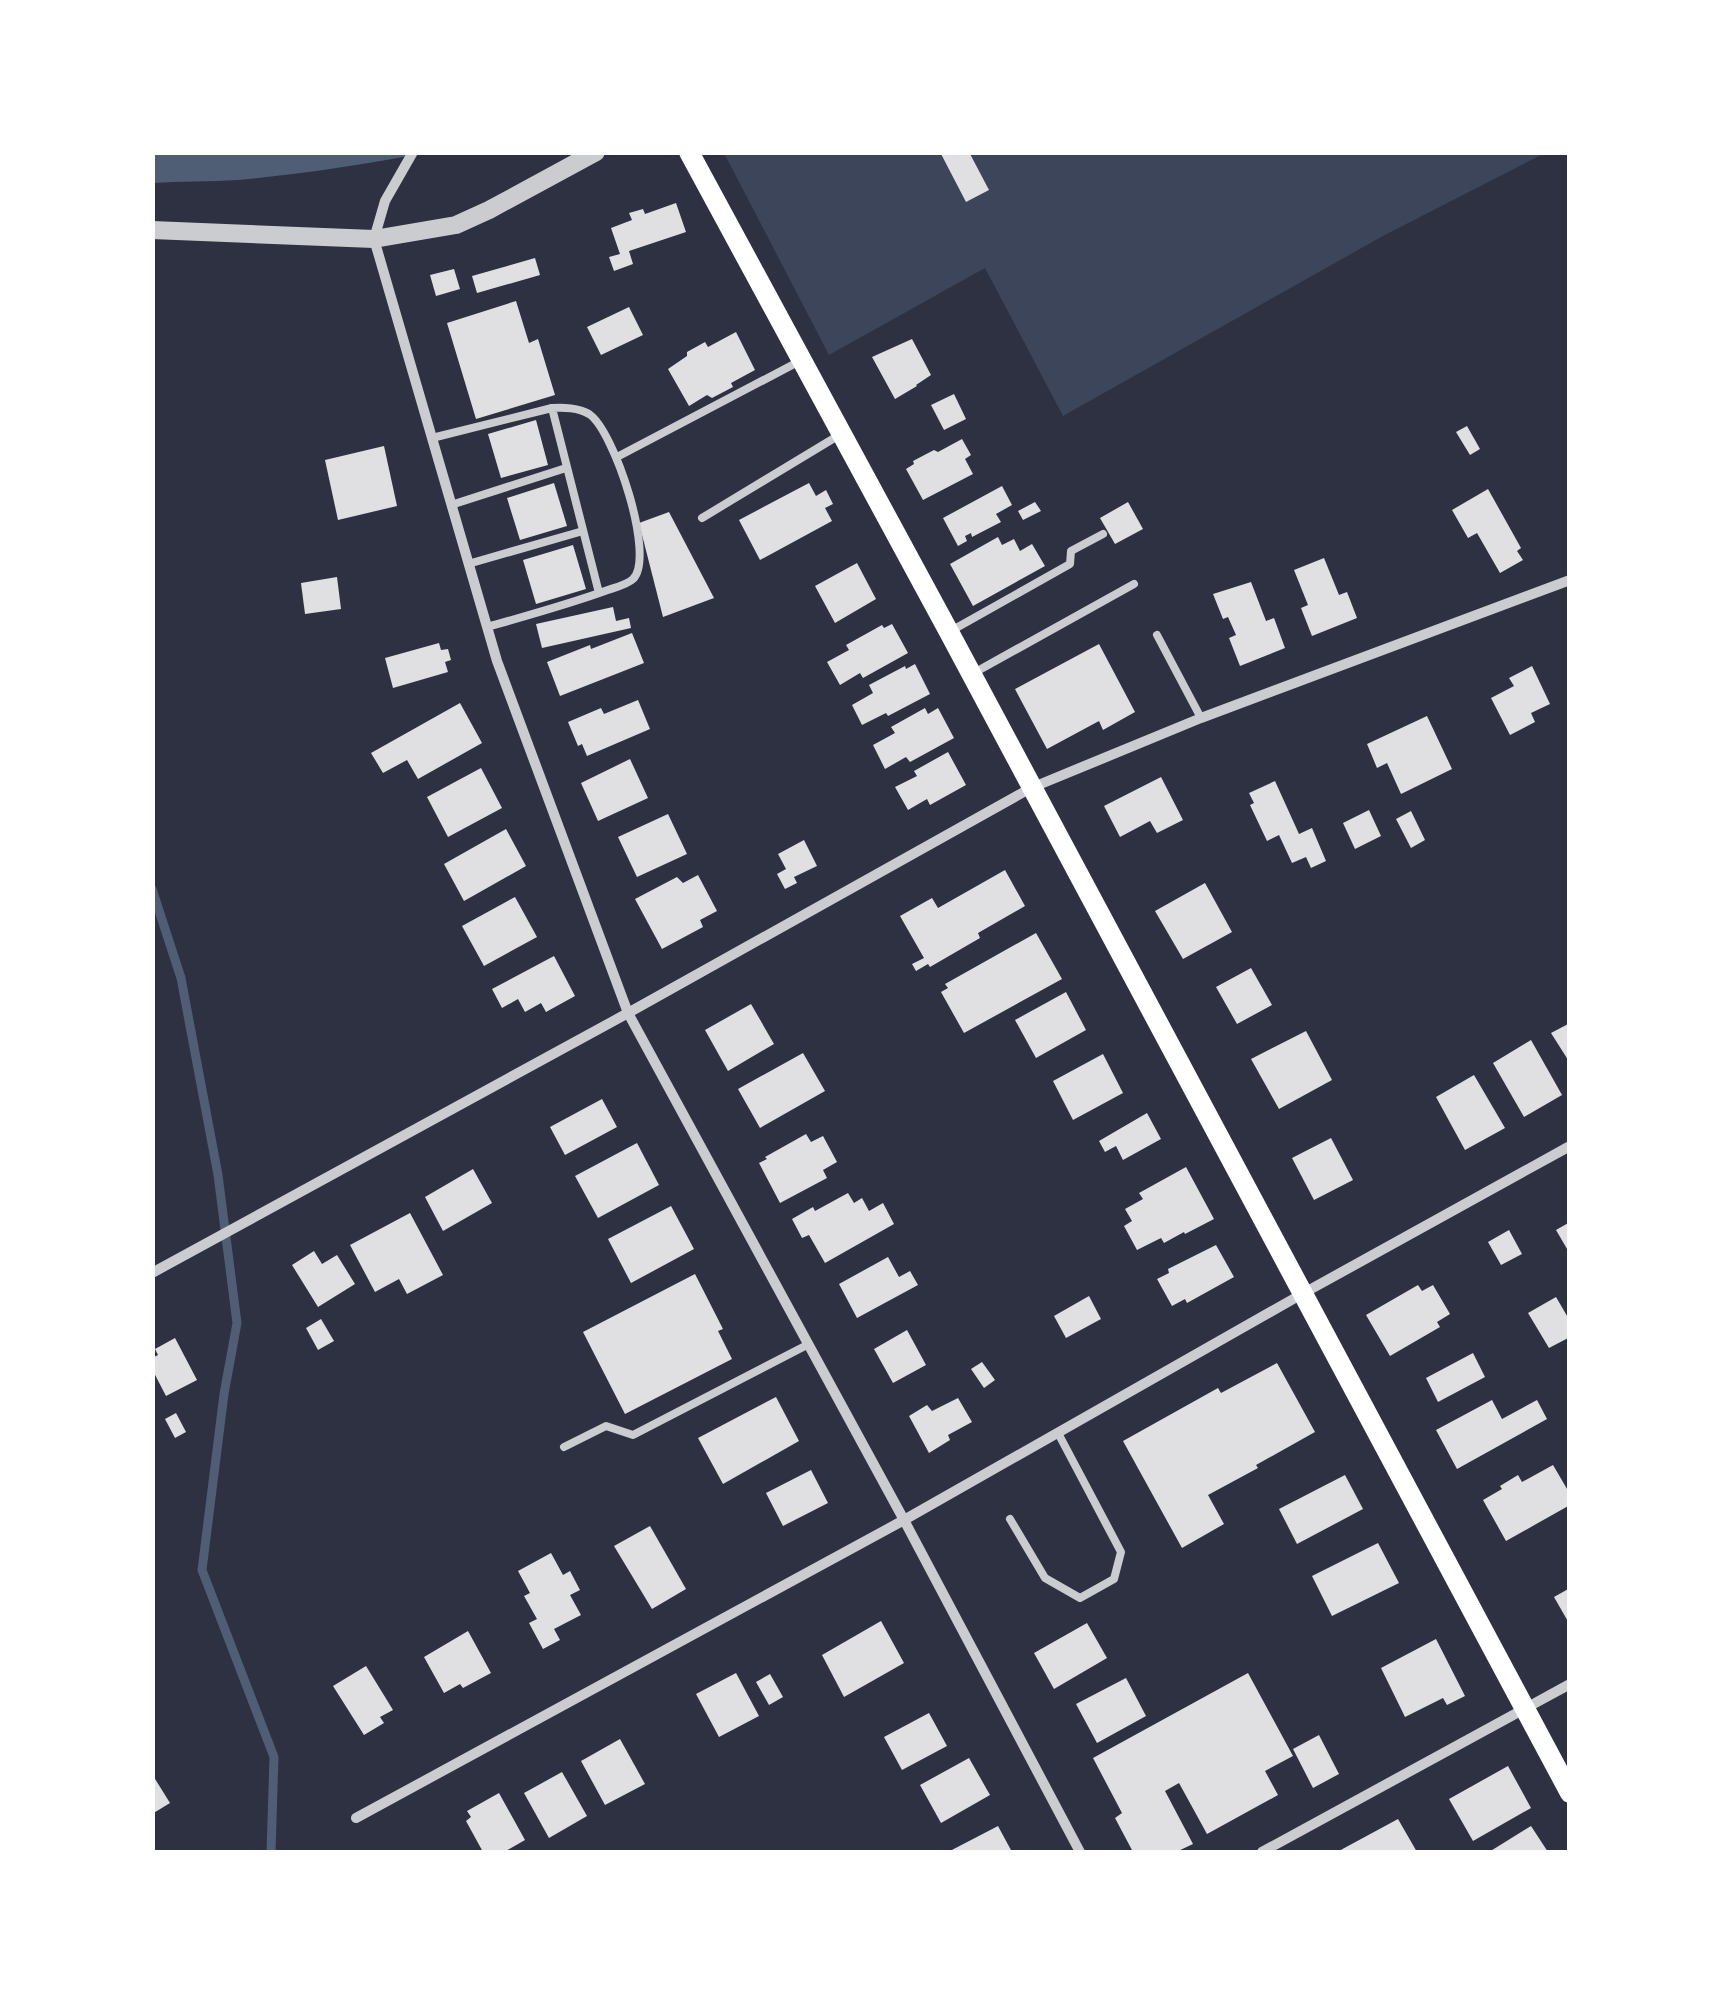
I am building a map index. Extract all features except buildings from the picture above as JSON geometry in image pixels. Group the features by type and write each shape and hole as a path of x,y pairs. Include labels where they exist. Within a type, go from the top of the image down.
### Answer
{"main road":[{"path":"690,152 1570,1793"}],"street":[{"path":"413,152 386,201 374,240 503,679 628,1013 1080,1852"},
{"path":"152,230 374,240 456,225 596,152"},
{"path":"152,1273 1032,788 1201,718 1570,580"},
{"path":"356,1818 904,1520 1570,1146"},
{"path":"1262,1852 1570,1684"}],"lane":[{"path":"617,457 802,360"},
{"path":"432,438 562,407 590,415 604,430 626,484 640,557 638,572 632,580 486,627"},
{"path":"552,408 599,592"},
{"path":"702,518 842,434"},
{"path":"451,505 566,468"},
{"path":"468,564 583,531"},
{"path":"949,632 1070,564 1071,550 1103,534"},
{"path":"972,674 1134,584"},
{"path":"1157,635 1201,718"},
{"path":"564,1447 606,1426 633,1434 809,1344"},
{"path":"1010,1519 1045,1578 1080,1598 1114,1579 1121,1552 1058,1432"}],"shaded area":[{"path":"153,153 424,153 262,178 153,183"},
{"path":"724,153 1545,153 1383,236 1063,416 985,268 829,355"}],"waterway":[{"path":"152,889 181,978 218,1175 237,1323 202,1570 274,1757 271,1852"}]}
